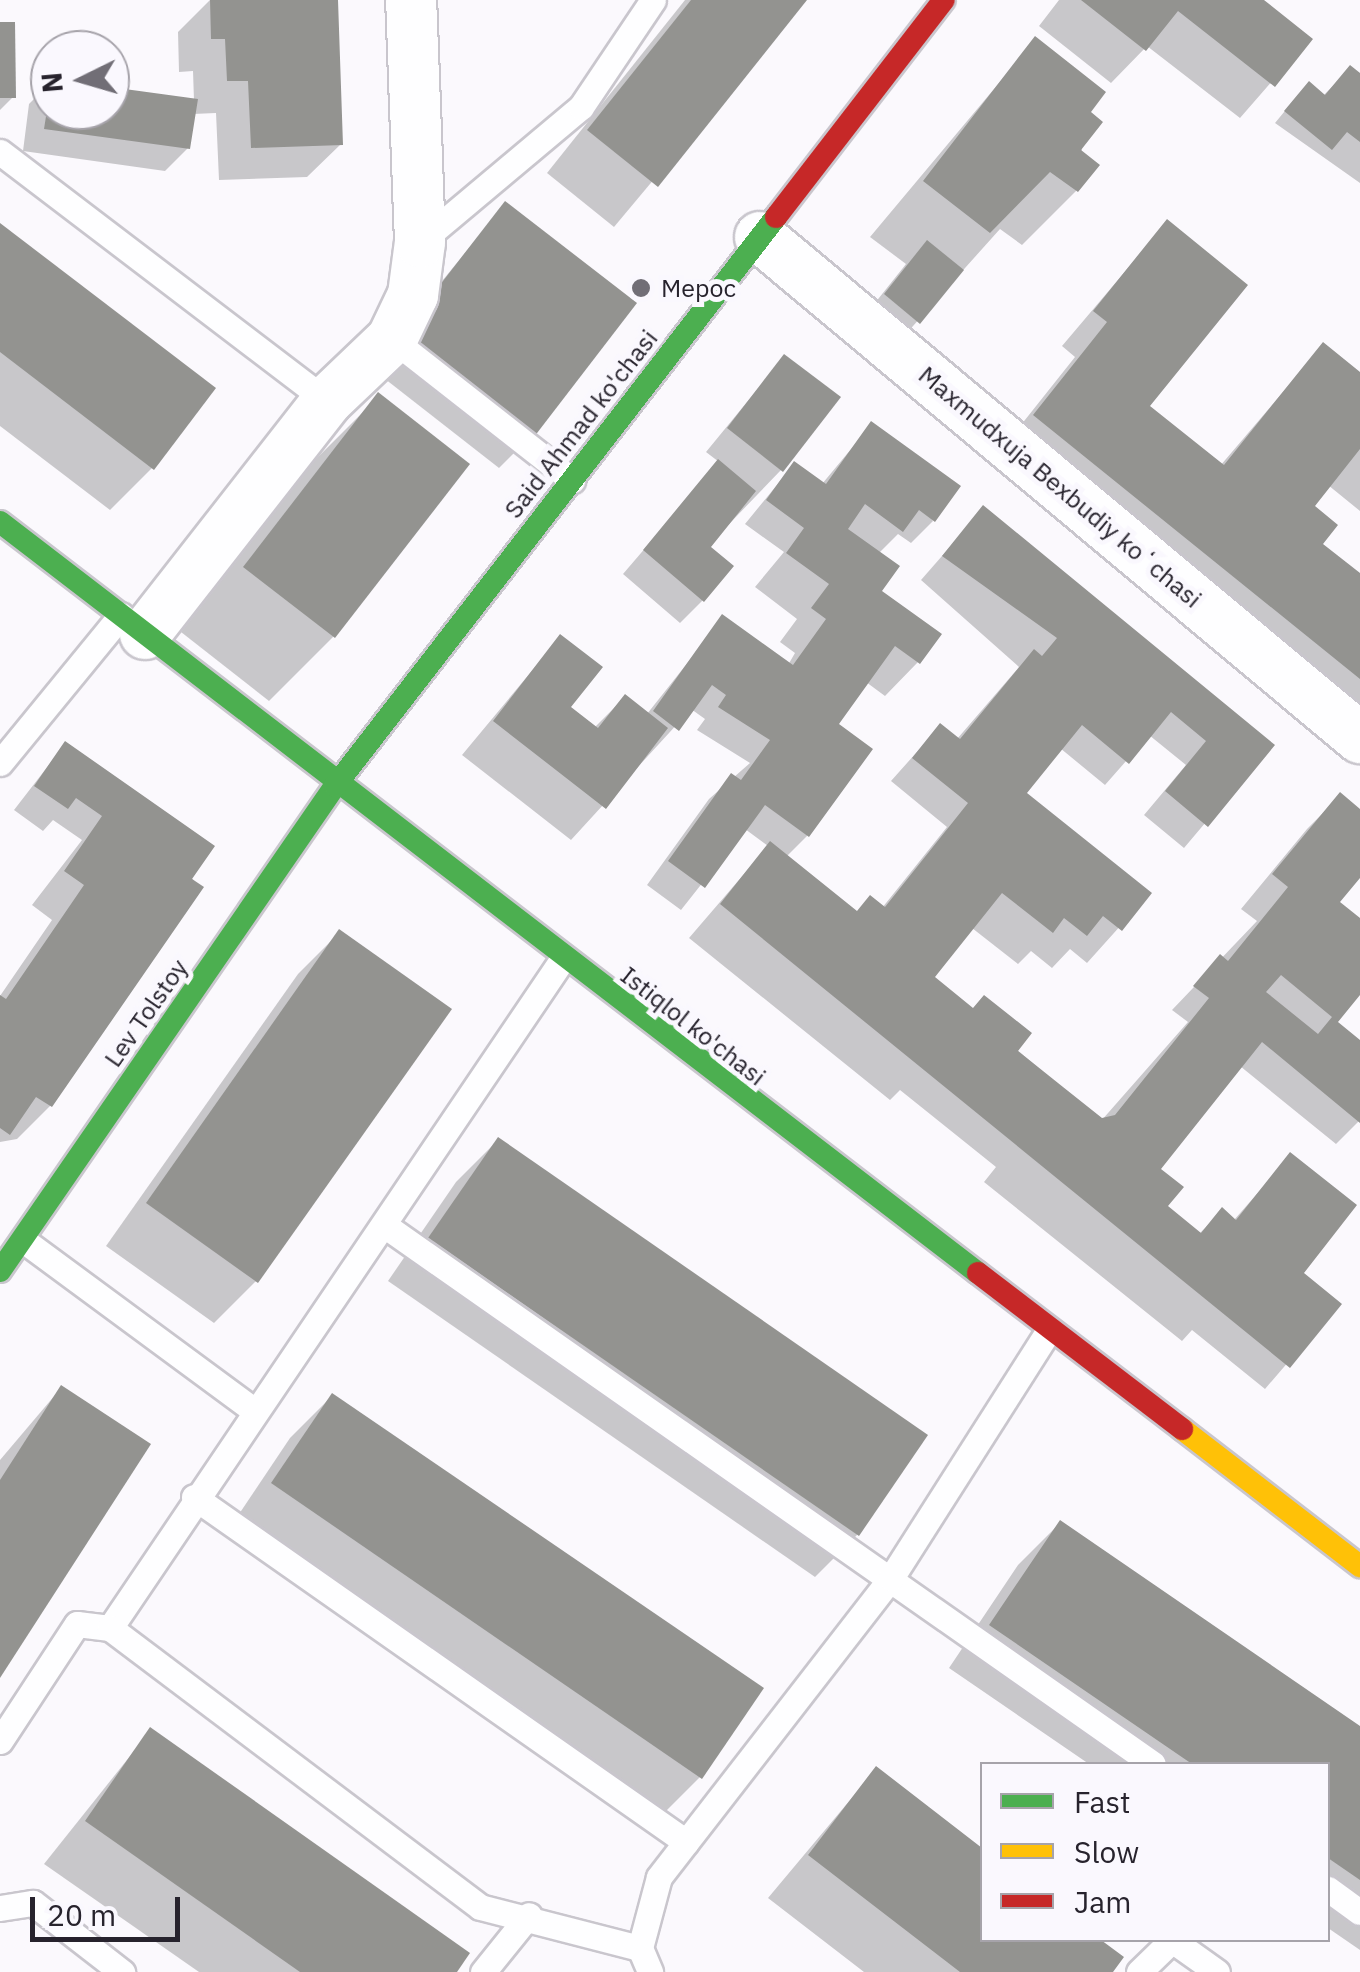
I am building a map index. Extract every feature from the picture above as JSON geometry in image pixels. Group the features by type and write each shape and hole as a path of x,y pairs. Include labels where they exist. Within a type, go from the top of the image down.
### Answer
{"main road":[{"name":"Said Ahmad ko'chasi","path":"335,786 944,0"},
{"name":"Istiqlol ko'chasi","path":"0,522 335,786 1046,1333 1360,1566"},
{"name":"Lev Tolstoy","path":"0,1270 335,786"}],"street":[{"path":"133,624 327,401 392,339 413,294 420,242 410,0"},
{"name":"Maxmudxuja Bexbudiy koʻchasi","path":"760,237 1360,738"}],"lane":[{"path":"420,242 581,107 653,0"},
{"path":"0,152 327,401"},
{"path":"392,339 572,480"},
{"path":"0,763 133,624"},
{"path":"110,1628 251,1408 388,1227 562,960"},
{"path":"388,1227 1150,1762"},
{"path":"23,1240 251,1408"},
{"path":"0,1741 76,1624 110,1628 480,1907 528,1915 645,1960 659,1877 891,1578 1046,1333"},
{"path":"194,1496 686,1842"},
{"path":"1330,1890 1360,1912"},
{"path":"0,1908 33,1903 122,1972"},
{"path":"483,1972 528,1915"},
{"path":"1139,1972 1170,1942"},
{"path":"1175,1942 1217,1972"}],"building":[{"path":"210,0 338,0 343,145 251,148 248,81 227,81 225,39 211,39"},
{"path":"691,0 807,0 658,187 587,130"},
{"path":"1081,0 1264,0 1313,39 1275,87 1178,11 1146,51"},
{"path":"0,22 15,22 16,98 0,98"},
{"path":"1035,36 1106,92 1091,112 1103,122 1081,150 1100,165 1078,192 1050,172 990,233 923,181"},
{"path":"1350,65 1360,73 1360,142 1347,132 1332,150 1284,111 1309,81 1325,95"},
{"path":"130,90 198,99 190,149 51,130 130,130"},
{"path":"505,201 637,303 534,437 402,334"},
{"path":"1167,219 1248,285 1150,406 1224,465 1323,342 1360,372 1360,449 1315,506 1338,525 1323,544 1360,573 1360,679 1033,415 1107,322 1093,311"},
{"path":"0,223 216,388 154,470 0,352"},
{"path":"927,240 964,270 920,324 884,294"},
{"path":"784,354 841,397 783,472 727,428"},
{"path":"378,392 470,464 335,638 243,567"},
{"path":"871,421 961,486 935,522 919,510 903,532 865,504 848,529 900,566 882,591 942,634 920,664 895,646 839,724 873,749 809,837 765,805 705,888 668,861 731,773 741,780 770,740 718,707 726,695 712,685 679,731 653,711 722,614 793,665 826,619 811,608 829,584 786,553 804,528 766,500 794,461 826,484"},
{"path":"718,459 756,491 711,547 734,566 704,602 643,550"},
{"path":"983,505 1275,745 1208,827 1165,791 1206,741 1171,712 1129,764 1082,725 1027,793 1152,893 1122,931 1103,916 1087,936 1064,918 1053,933 1002,893 935,977 973,1008 984,995 1032,1033 1018,1051 1102,1118 1115,1115 1209,998 1193,986 1220,954 1228,961 1288,887 1272,874 1340,792 1360,809 1360,878 1340,902 1360,918 1360,995 1338,1022 1360,1040 1360,1123 1262,1042 1161,1169 1184,1187 1168,1206 1201,1233 1222,1207 1236,1220 1290,1152 1357,1205 1304,1273 1342,1304 1290,1368 720,904 770,841 857,911 870,895 885,907 968,803 912,758 940,723 960,739 1034,649 1042,656 1057,638 942,556","holes":["1281,975 1332,1017 1318,1034 1266,992"]},
{"path":"560,634 603,667 571,707 598,728 625,694 668,728 606,809 493,721"},
{"path":"65,741 215,846 192,879 204,887 52,1107 36,1097 10,1135 0,1128 0,995 6,999 84,885 64,871 102,816 76,798 68,809 34,786"},
{"path":"339,929 452,1009 258,1283 146,1203"},
{"path":"498,1137 928,1435 859,1536 428,1238"},
{"path":"61,1385 151,1444 0,1678 0,1480"},
{"path":"332,1393 764,1688 702,1779 271,1483"},
{"path":"1060,1520 1360,1726 1360,1880 1330,1859 1330,1762 1189,1762 989,1625"},
{"path":"150,1727 470,1953 457,1972 300,1972 85,1821"},
{"path":"876,1766 980,1846 980,1942 1104,1942 1124,1957 1113,1972 960,1972 808,1855"}],"traffic: fast":[{"path":"0,1271 335,786 776,217"},
{"path":"0,522 978,1273"}],"traffic: slow":[{"path":"1182,1429 1360,1566"}],"traffic: jam":[{"path":"776,217 944,0"},
{"path":"978,1273 1182,1429"}],"place":[{"name":"Мерос","path":"641,288"}]}
